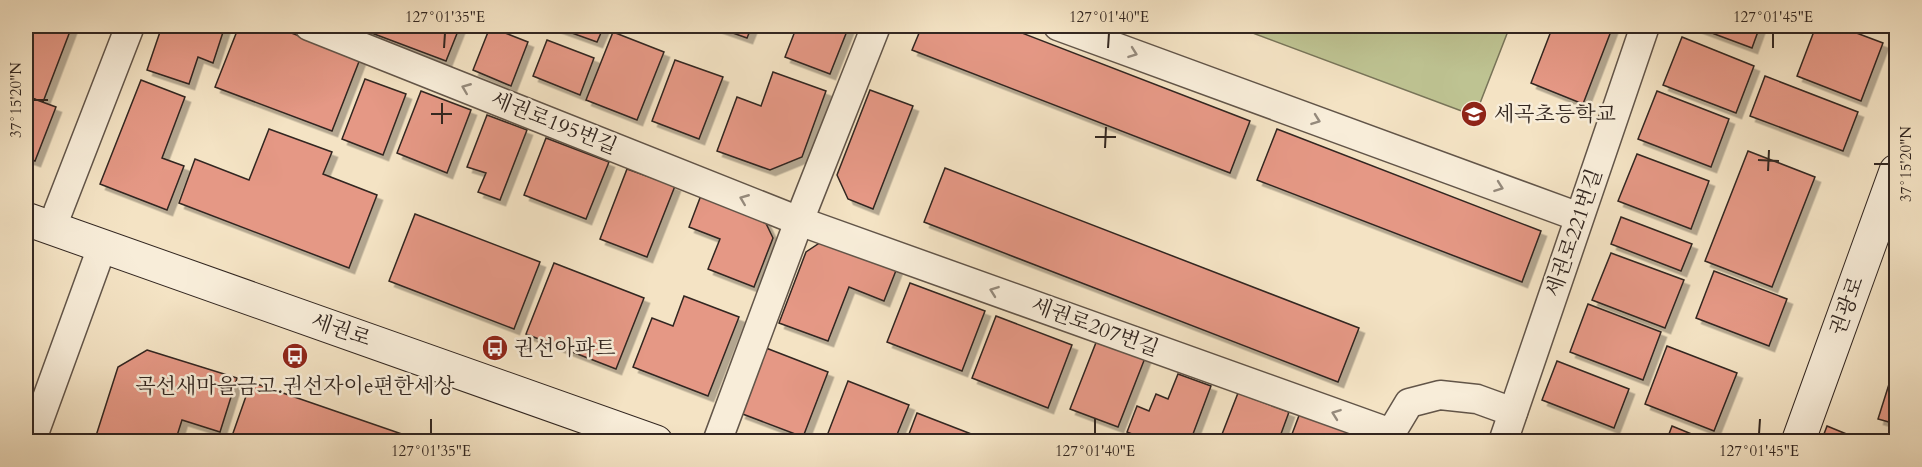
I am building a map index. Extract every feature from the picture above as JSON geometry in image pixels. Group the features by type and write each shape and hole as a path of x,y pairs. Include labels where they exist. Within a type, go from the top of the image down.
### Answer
{"street":[{"path":"39,223 130,26"},
{"name":"세권로195번길","path":"309,26 799,221"},
{"path":"717,441 799,221 876,26"},
{"path":"1058,26 1579,217"},
{"name":"세권로221번길","path":"1503,441 1646,26"},
{"name":"권광로","path":"1798,441 1896,171"},
{"name":"세권로207번길","path":"799,221 1392,437 1409,404 1440,395 1478,399 1513,412"},
{"name":"세권로","path":"39,223 656,441"},
{"path":"30,441 102,247"}],"green space":[{"path":"1234,26 1510,26 1475,116"}],"building":[{"path":"26,26 72,26 43,102 26,96"},
{"path":"162,26 225,26 213,63 198,57 189,84 147,70"},
{"path":"239,26 273,26 360,59 332,131 215,87"},
{"path":"353,26 460,26 446,61"},
{"path":"555,26 604,26 597,42"},
{"path":"713,26 752,26 747,38"},
{"path":"797,26 849,26 830,74 785,57"},
{"path":"922,26 1004,26 1250,121 1230,173 912,50"},
{"path":"1553,26 1613,26 1583,104 1531,83"},
{"path":"1693,26 1760,26 1752,48"},
{"path":"1816,26 1838,26 1883,43 1861,101 1797,76"},
{"path":"490,27 528,42 511,86 473,70"},
{"path":"613,32 664,52 637,120 586,100"},
{"path":"1682,37 1754,66 1736,113 1663,85"},
{"path":"547,40 594,58 580,95 533,76"},
{"path":"675,60 723,77 699,139 652,121"},
{"path":"773,72 826,91 802,157 770,170 717,151 737,97 761,106"},
{"path":"1765,76 1858,112 1843,151 1750,116"},
{"path":"365,79 406,94 383,155 342,139"},
{"path":"141,80 185,97 162,158 184,166 167,210 100,184"},
{"path":"870,90 913,106 873,209 848,199 837,175"},
{"path":"421,91 471,110 447,173 397,153"},
{"path":"1657,91 1729,119 1711,167 1638,139"},
{"path":"26,96 56,107 35,161 26,158"},
{"path":"487,115 527,130 500,200 478,192 486,173 467,167"},
{"path":"269,129 332,152 323,174 377,195 349,268 179,203 195,159 249,180"},
{"path":"1277,129 1541,231 1522,282 1257,180"},
{"path":"546,138 609,162 586,219 524,195"},
{"path":"1748,151 1815,177 1772,287 1705,261"},
{"path":"1637,154 1709,181 1691,229 1618,201"},
{"path":"945,168 1359,328 1338,382 924,222"},
{"path":"627,169 675,186 647,257 600,239"},
{"path":"703,190 761,213 773,238 754,287 708,269 720,239 689,227"},
{"path":"415,214 540,262 514,329 389,281"},
{"path":"1621,217 1692,244 1681,271 1611,244"},
{"path":"824,240 897,268 884,301 849,287 828,341 779,323 806,252"},
{"path":"1611,253 1684,280 1665,328 1592,300"},
{"path":"554,263 644,298 616,369 526,334"},
{"path":"1714,271 1787,299 1769,346 1696,318"},
{"path":"910,283 985,311 962,371 887,342"},
{"path":"684,296 739,317 708,396 633,367 652,318 673,326"},
{"path":"1588,304 1661,332 1643,380 1570,352"},
{"path":"996,316 1072,345 1048,408 972,378"},
{"path":"1097,340 1145,358 1118,427 1070,409"},
{"path":"1667,346 1737,373 1714,431 1645,404"},
{"path":"766,348 828,372 803,437 740,413"},
{"path":"147,350 237,378 220,432 182,420 175,442 94,442 118,367"},
{"path":"1557,361 1629,389 1614,428 1542,400"},
{"path":"1896,362 1896,424 1878,419"},
{"path":"1178,374 1211,386 1190,442 1152,442 1127,432 1137,406 1149,411 1156,394 1168,399"},
{"path":"848,381 909,405 894,442 825,441"},
{"path":"251,382 425,442 248,442 232,436"},
{"path":"1238,393 1289,412 1278,442 1219,442"},
{"path":"917,413 992,442 906,442"},
{"path":"1300,413 1347,431 1342,442 1289,442"},
{"path":"1672,426 1711,442 1666,442"},
{"path":"1827,426 1861,440 1860,442 1821,442"}],"place":[{"name":"세곡초등학교","path":"1474,114"},
{"name":"권선아파트","path":"495,348"},
{"name":"곡선새마을금고.권선자이e편한세상","path":"295,356"}]}
